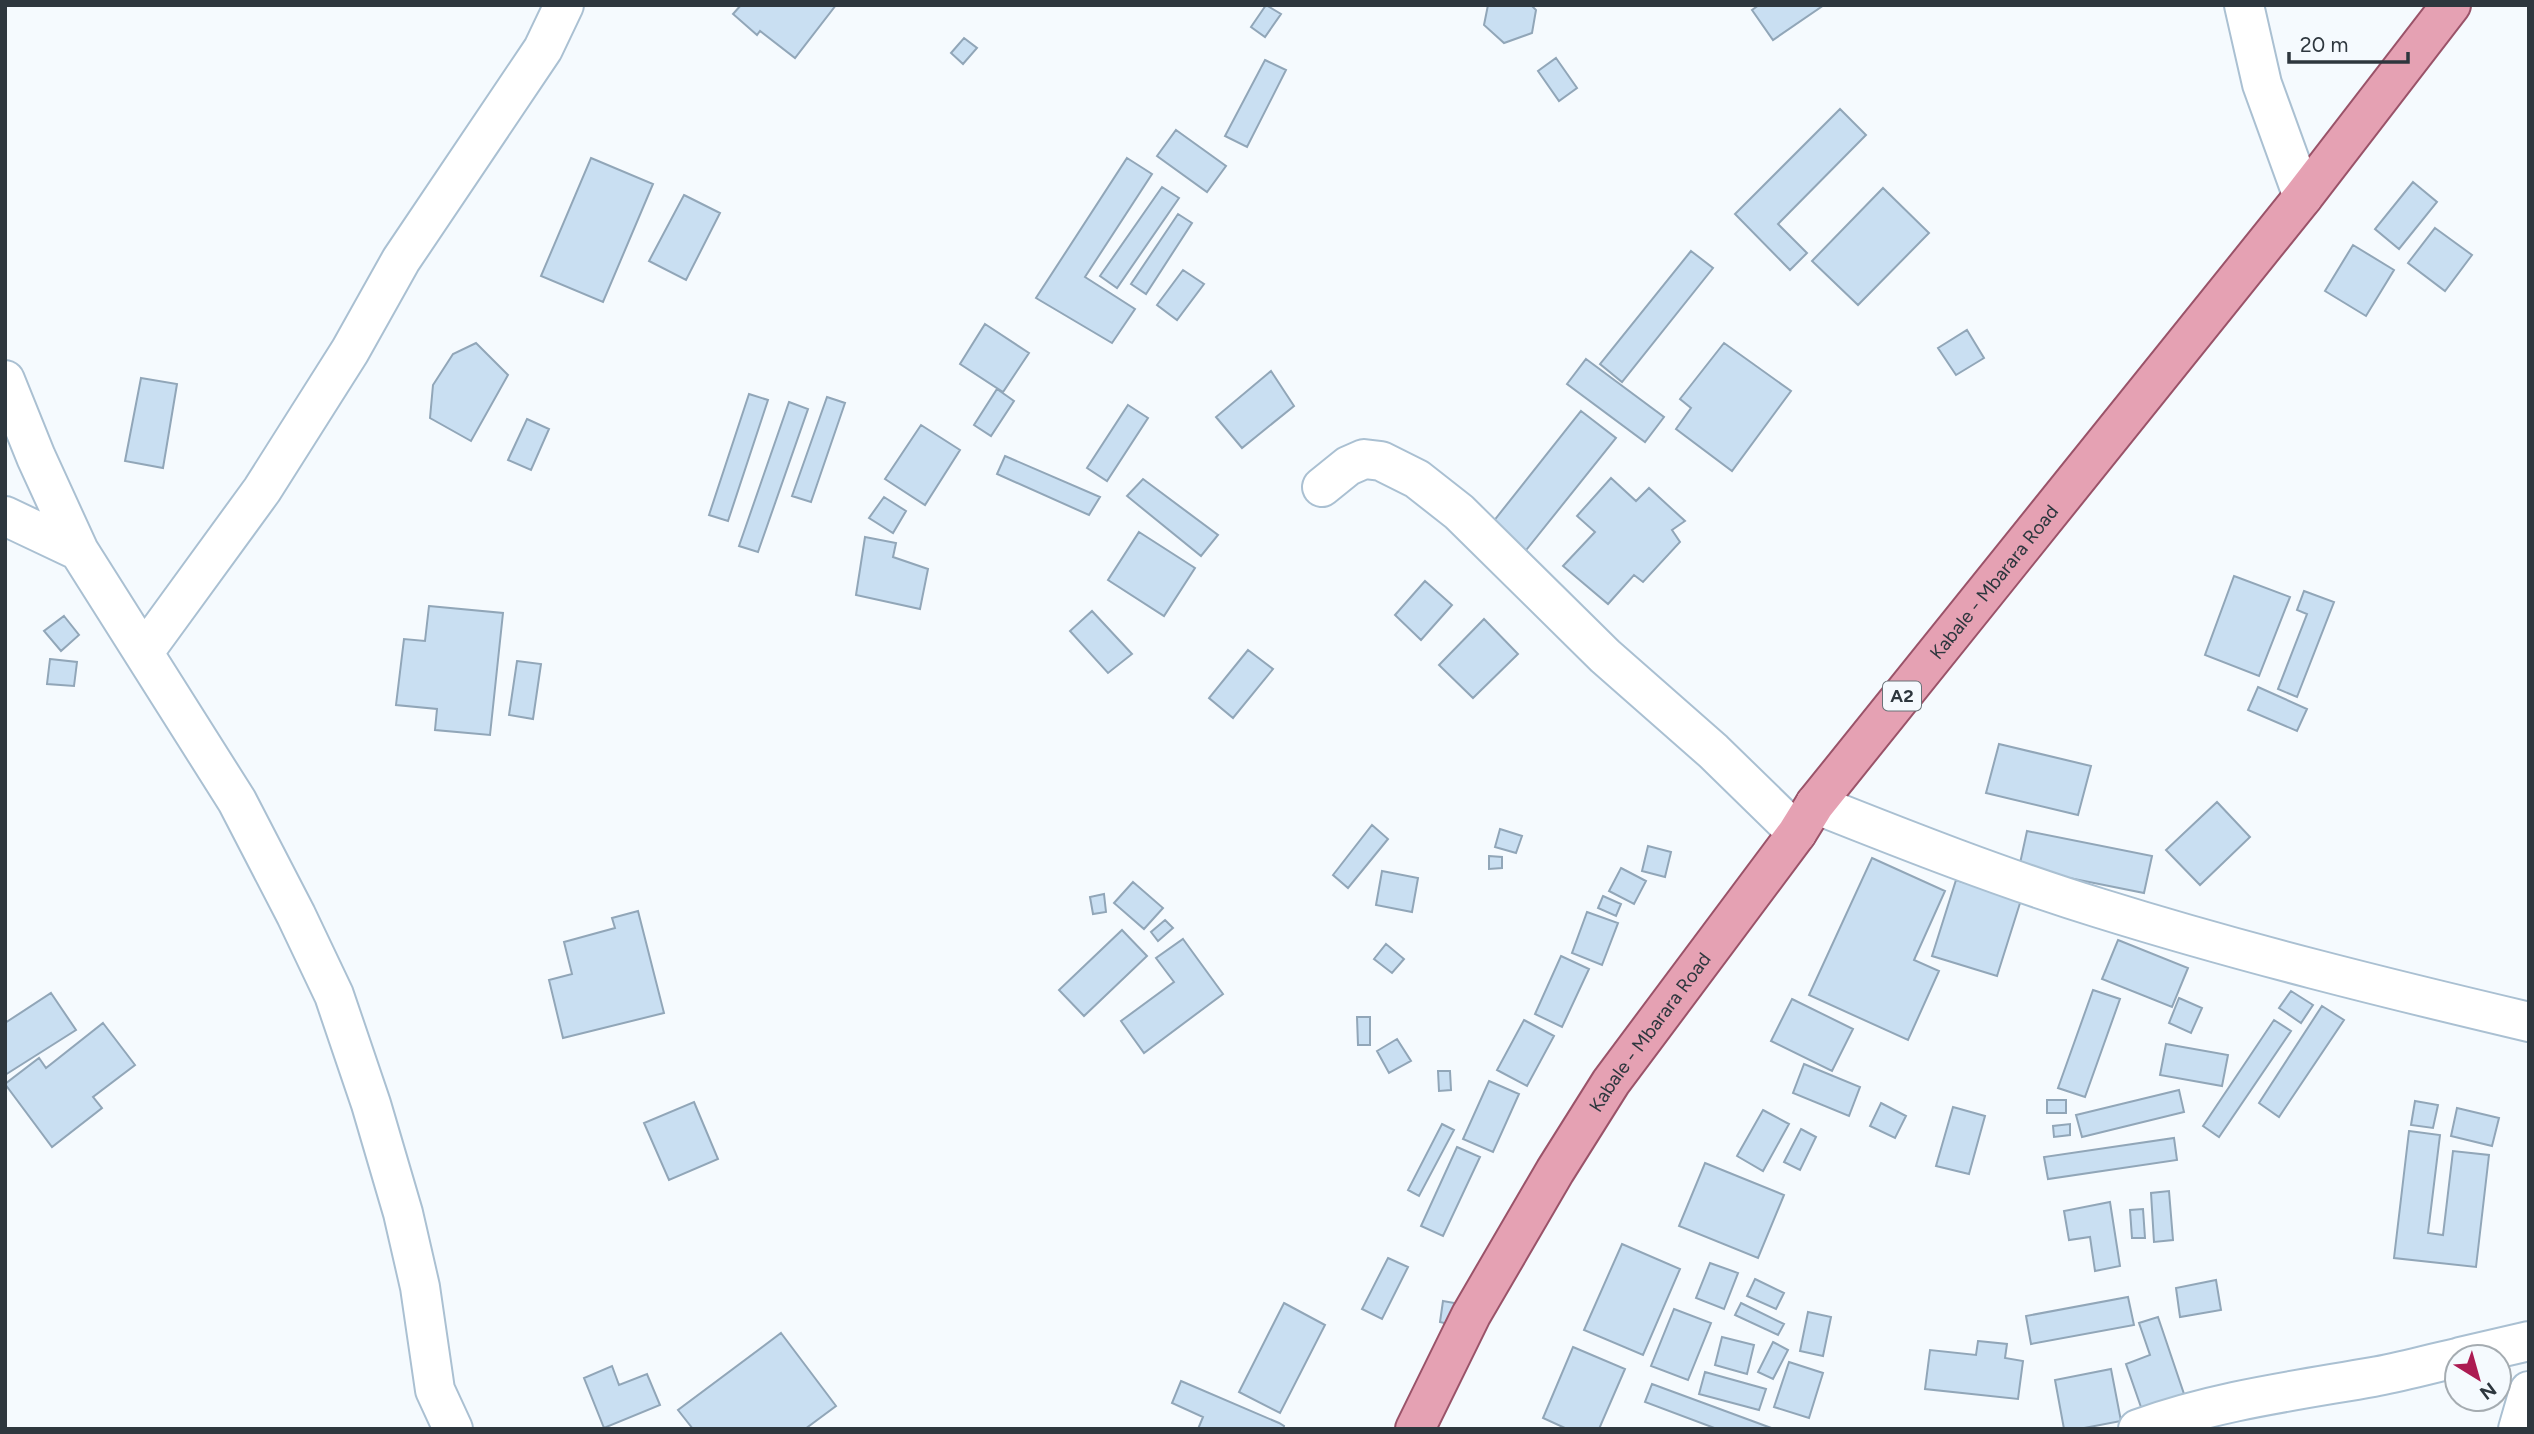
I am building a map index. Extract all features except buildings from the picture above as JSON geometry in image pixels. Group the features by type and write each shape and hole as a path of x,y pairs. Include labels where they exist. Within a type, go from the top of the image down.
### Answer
{"main road":[{"name":"Kabale - Mbarara Road","path":"1415,1429 1471,1315 1555,1171 1611,1082 1806,818 2304,197 2451,5"}],"street":[{"path":"144,652 262,491 350,351 401,260 543,49 564,5"},
{"path":"2244,5 2262,84 2304,197"},
{"path":"5,380 36,457 79,551 237,801 334,995 371,1104 403,1213 420,1287 435,1390 453,1429"},
{"path":"1322,487 1348,466 1364,459 1381,461 1417,479 1459,513 1605,656 1713,751 1806,818 1930,849 2098,907 2390,989 2529,1022"},
{"path":"5,516 79,551"},
{"path":"2138,1429 2183,1413 2271,1393 2377,1377 2443,1361"},
{"path":"2518,1429 2529,1391"}]}
